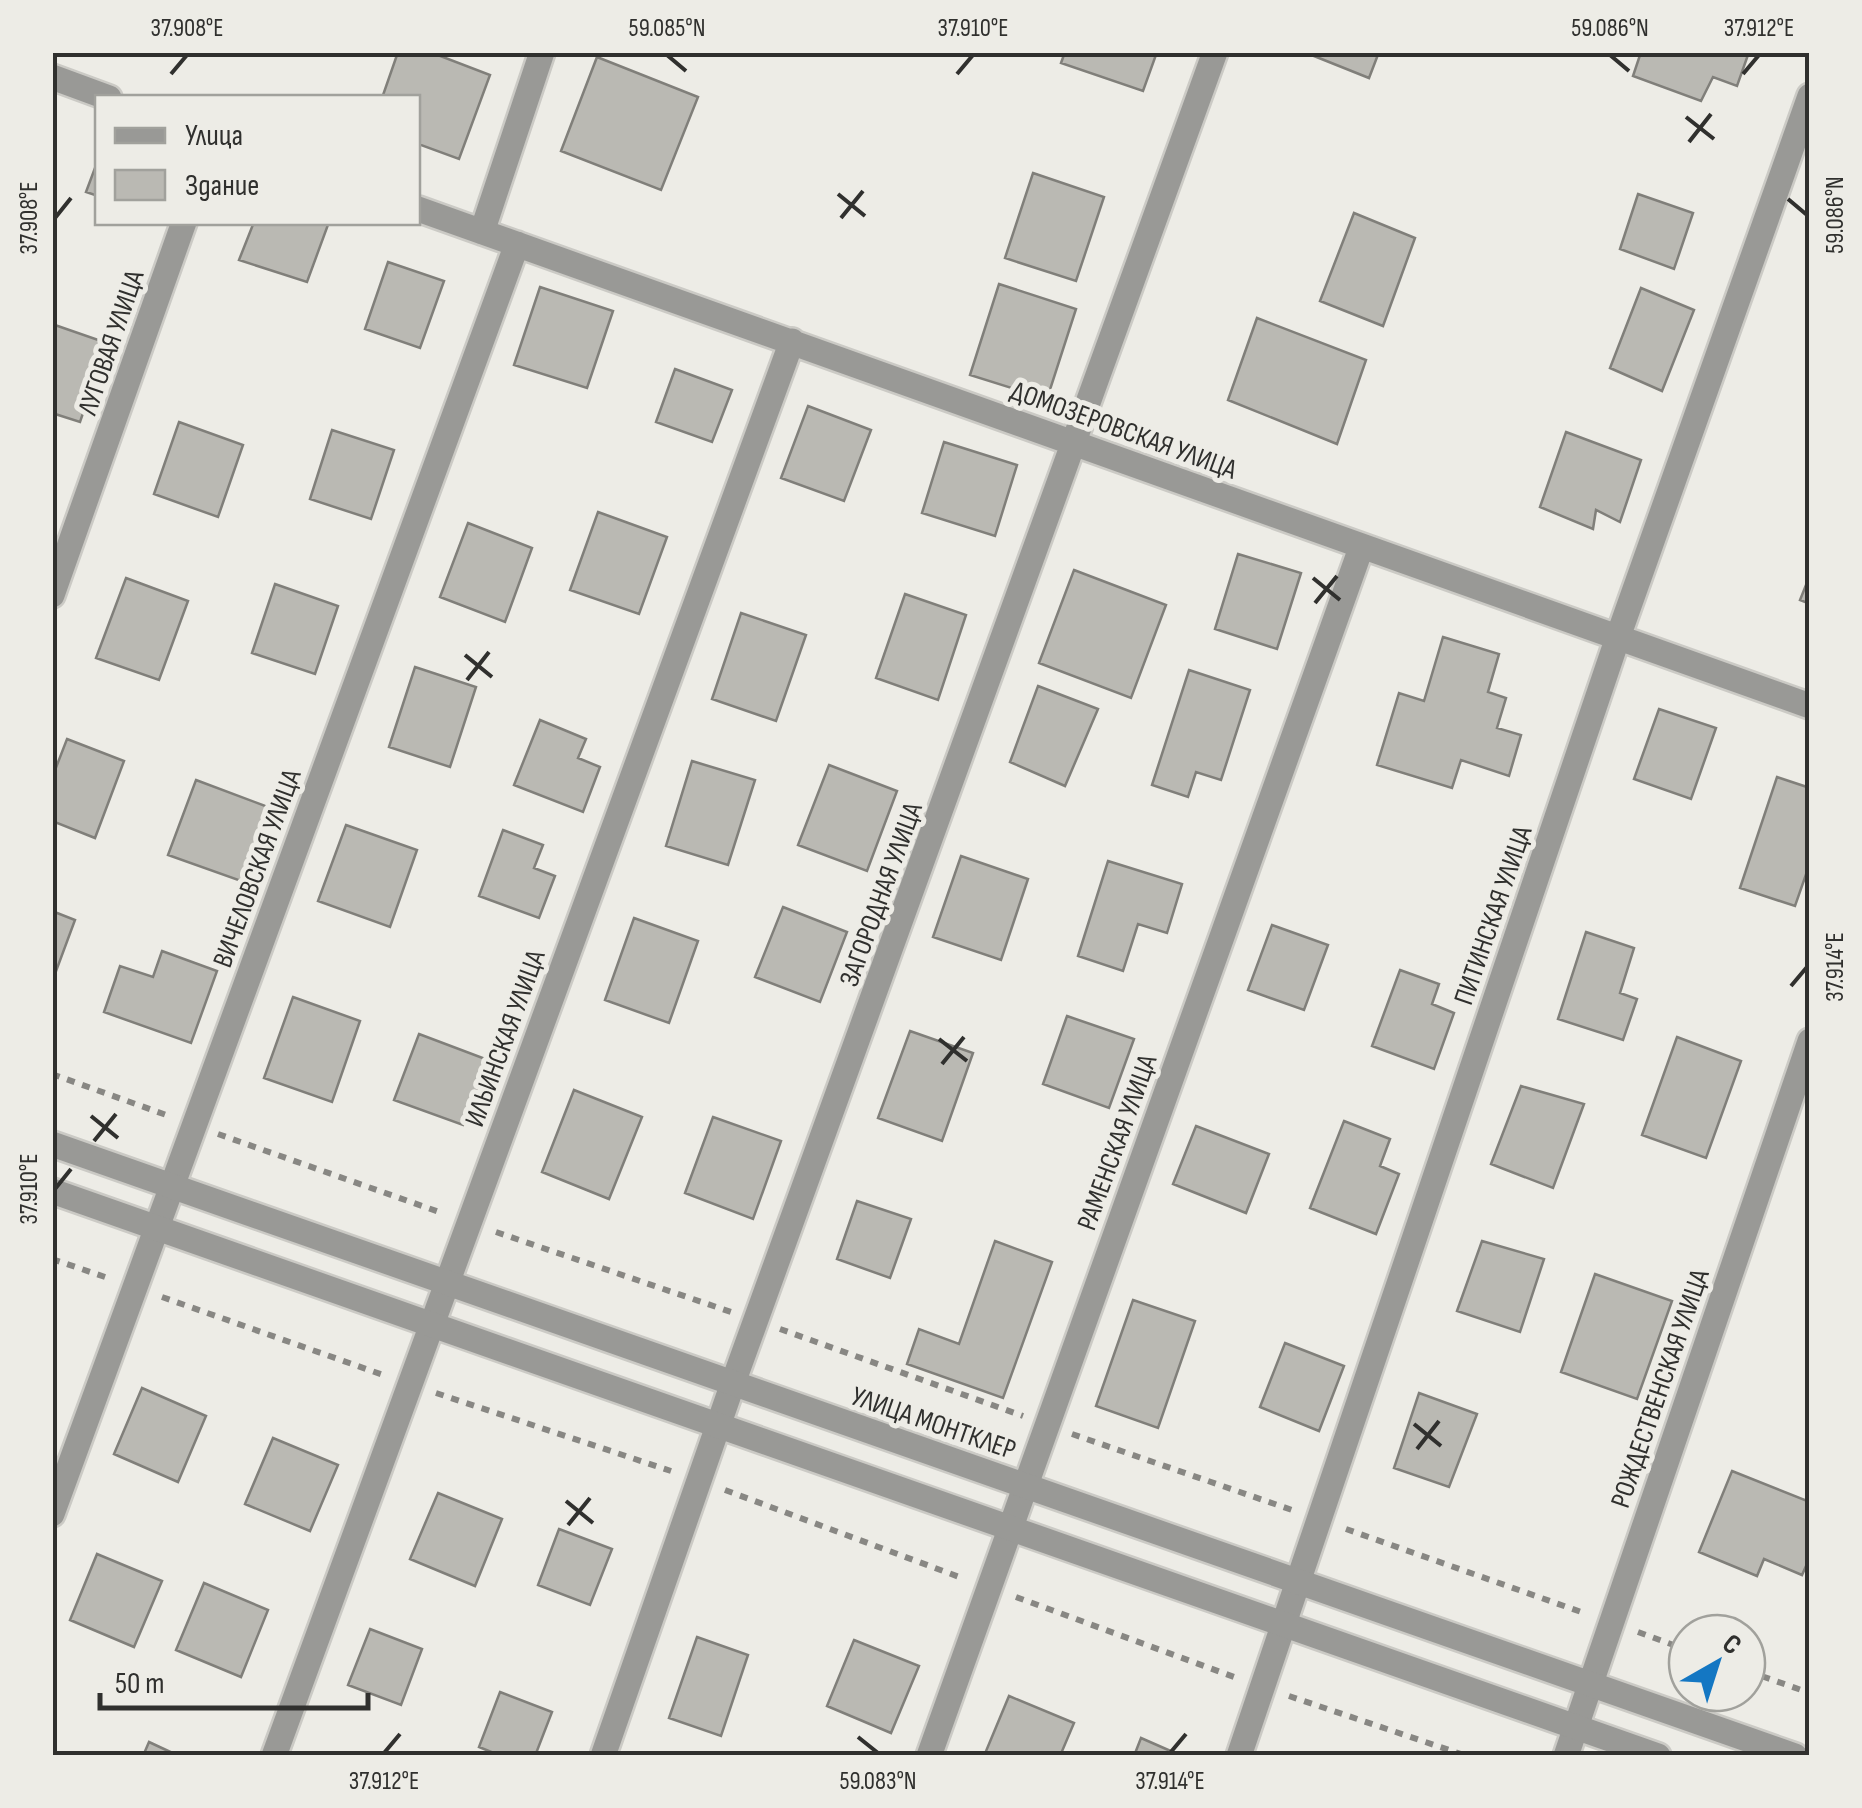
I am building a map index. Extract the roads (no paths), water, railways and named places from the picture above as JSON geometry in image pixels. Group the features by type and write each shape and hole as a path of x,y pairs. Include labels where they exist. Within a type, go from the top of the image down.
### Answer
{"street":[{"path":"482,232 542,52"},
{"name":"ЗАГОРОДНАЯ УЛИЦА","path":"603,1756 733,1383 1215,52"},
{"path":"52,77 101,95"},
{"name":"ПИТИНСКАЯ УЛИЦА","path":"1239,1756 1618,636 1810,96"},
{"name":"ДОМОЗЕРОВСКАЯ УЛИЦА","path":"420,209 1810,706"},
{"name":"ЛУГОВАЯ УЛИЦА","path":"52,595 183,225"},
{"name":"ВИЧЕЛОВСКАЯ УЛИЦА","path":"52,1514 518,244"},
{"name":"ИЛЬИНСКАЯ УЛИЦА","path":"274,1756 792,341"},
{"name":"РАМЕНСКАЯ УЛИЦА","path":"929,1756 1360,548"},
{"name":"РОЖДЕСТВЕНСКАЯ УЛИЦА","path":"1566,1756 1810,1042"},
{"name":"УЛИЦА МОНТКЛЕР","path":"52,1144 1795,1756"},
{"path":"52,1190 1658,1756"}]}
